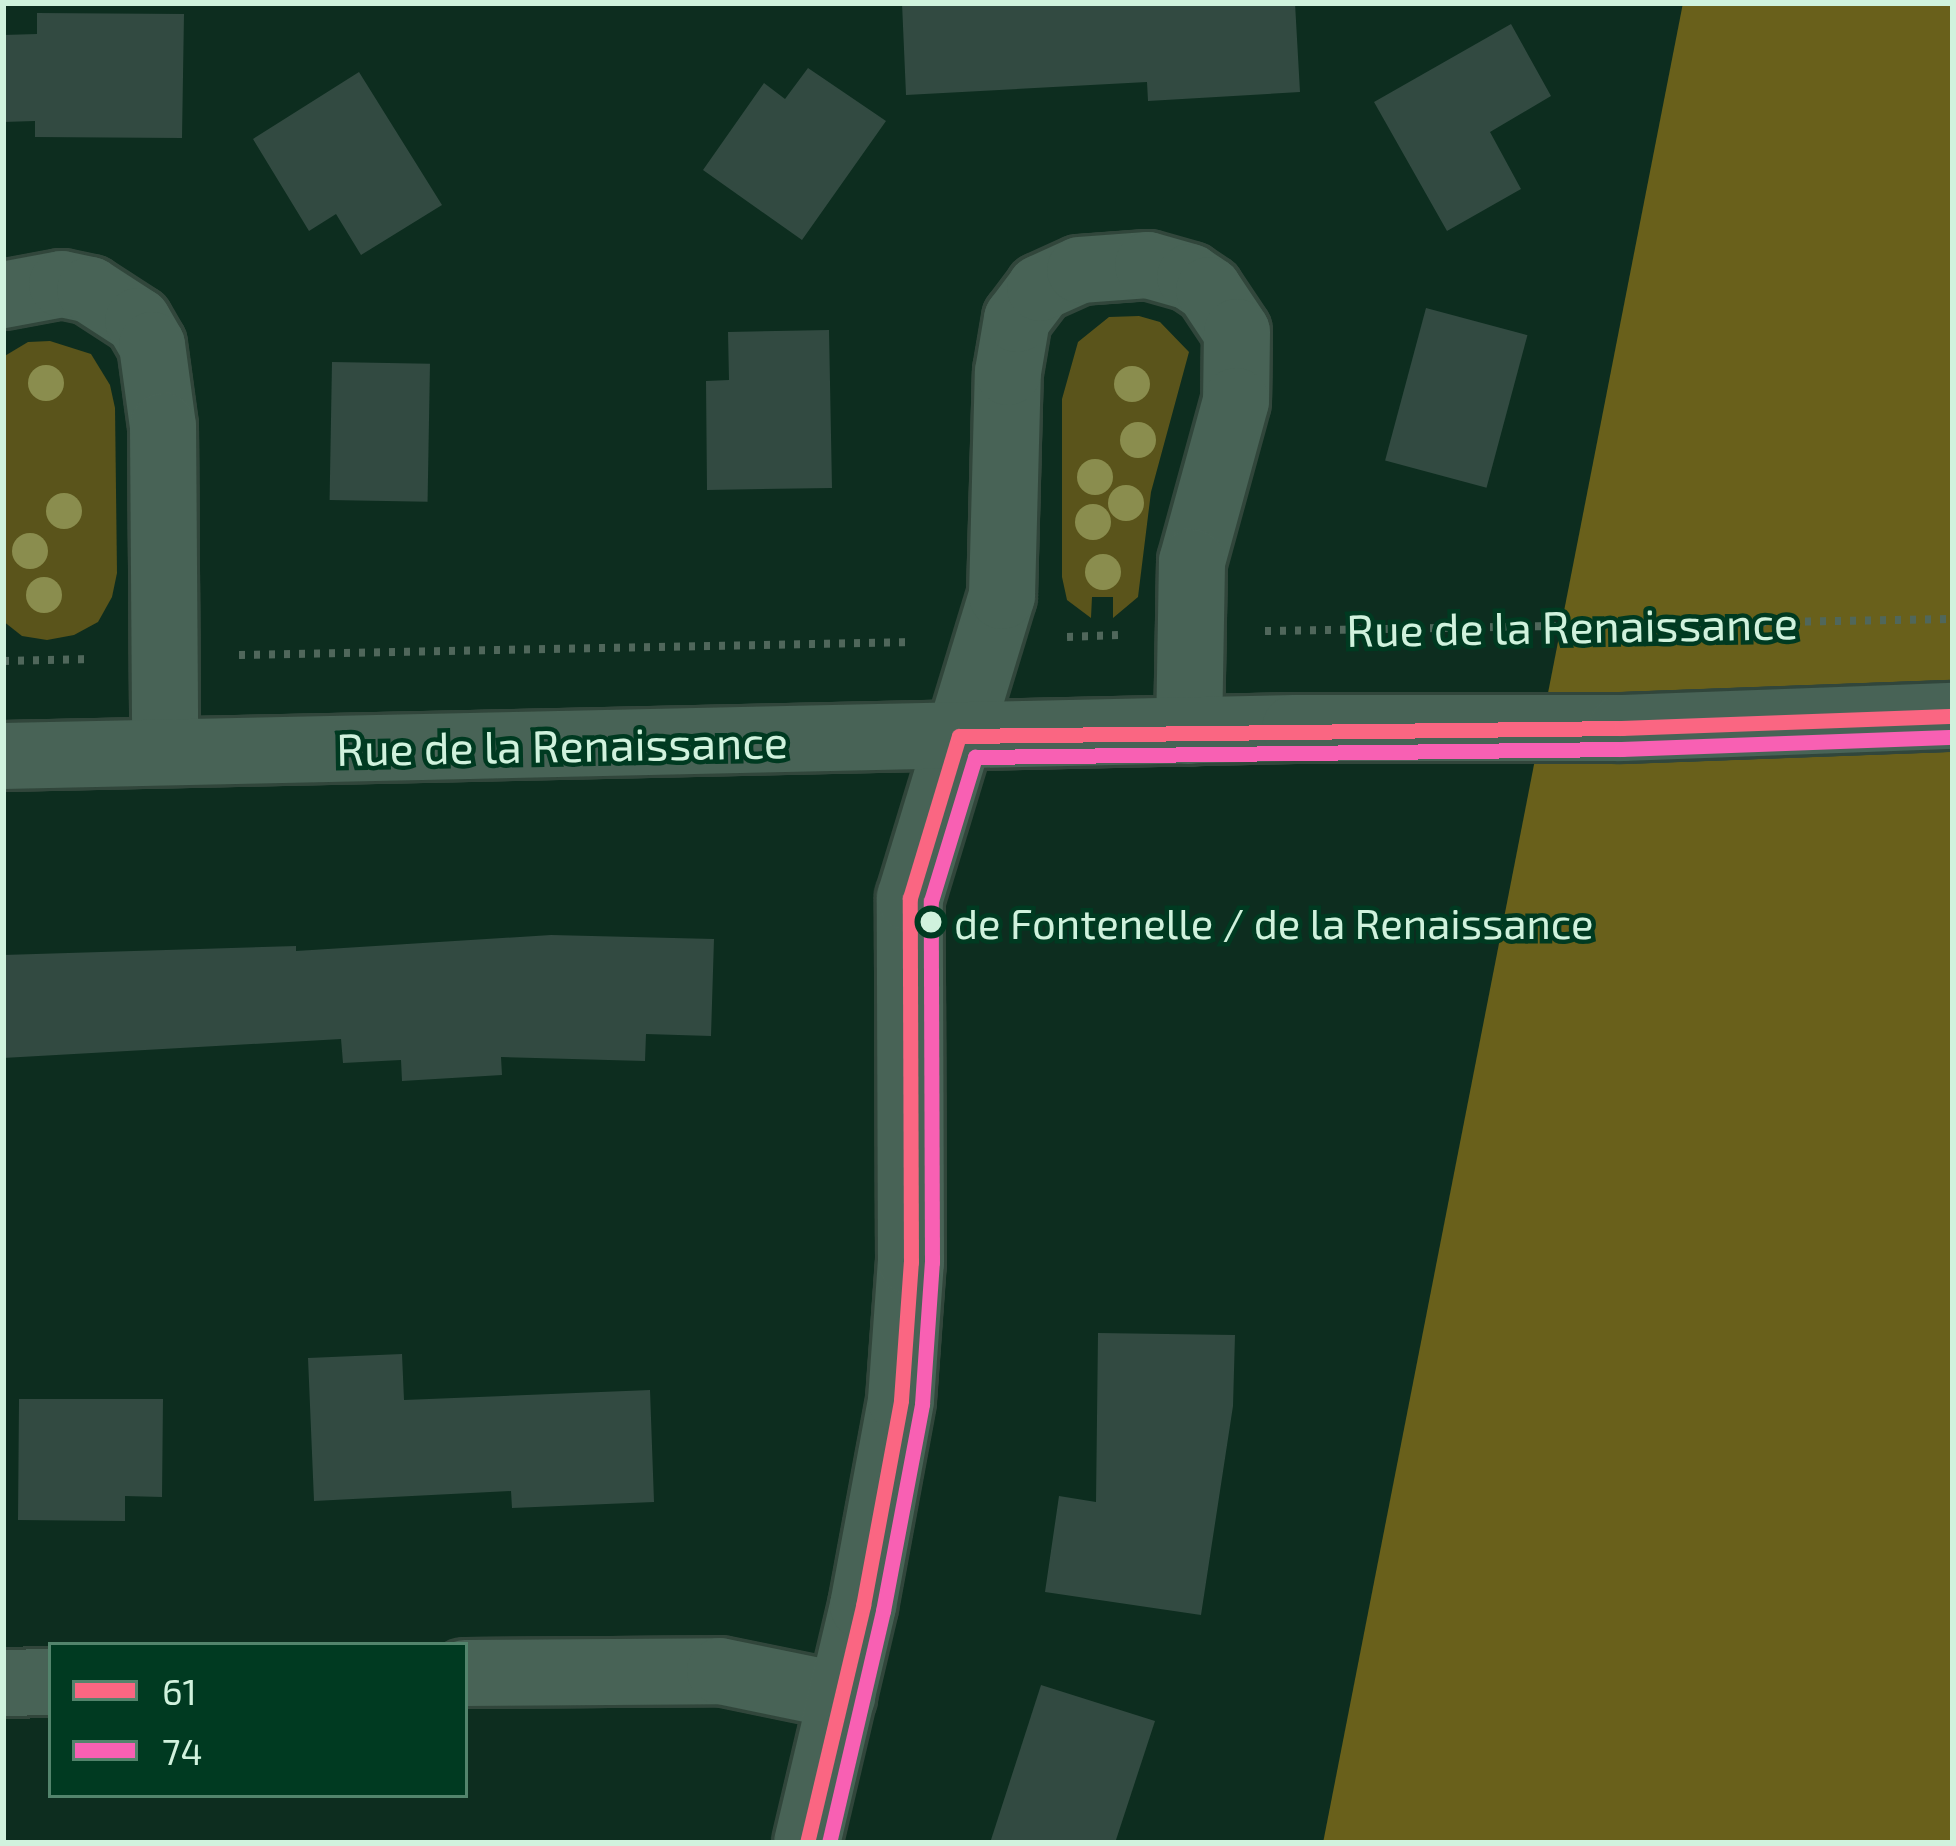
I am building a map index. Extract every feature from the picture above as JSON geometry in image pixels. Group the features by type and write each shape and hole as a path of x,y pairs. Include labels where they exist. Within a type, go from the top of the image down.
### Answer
{"street":[{"path":"807,1843 891,1464 903,1377 911,1262 910,898 1002,596 1008,536 1008,373 1017,319 1040,287 1058,276 1114,265 1148,265 1190,277 1209,290 1238,332 1236,401 1192,562 1189,731"},
{"path":"3,295 46,285 90,290 138,321 152,345 163,427 165,752"},
{"name":"Rue de la Renaissance","path":"3,756 1189,731 1622,728 1953,716"},
{"path":"468,1673 720,1671 842,1696"},
{"path":"3,1683 48,1682"}],"path":[{"name":"Rue de la Renaissance","path":"273,654 1953,619"}],"shaded area":[{"path":"1683,3 1953,3 1953,1843 1323,1843"},
{"path":"1139,316 1160,322 1189,352 1151,492 1138,597 1113,618 1113,597 1092,597 1091,618 1067,600 1062,577 1062,399 1078,342 1109,317"},
{"path":"50,341 91,354 110,385 115,408 117,573 112,597 98,622 74,635 47,640 22,636 3,621 3,357 28,342"}],"building":[{"path":"902,3 1295,3 1300,92 1148,101 1147,82 906,95"},
{"path":"37,13 184,14 182,138 35,137 35,121 3,122 3,35 37,34"},
{"path":"1511,24 1551,96 1490,132 1521,189 1447,231 1374,102"},
{"path":"808,68 886,121 802,240 703,170 764,83 785,99"},
{"path":"359,72 442,205 361,255 336,214 309,231 253,139"},
{"path":"1426,308 1527,335 1487,488 1385,461"},
{"path":"829,330 832,488 707,490 706,381 729,380 728,332"},
{"path":"332,362 430,364 428,502 330,500"},
{"path":"551,935 714,939 711,1036 646,1034 645,1061 501,1057 502,1075 402,1081 401,1060 343,1063 341,1039 3,1058 3,955 296,946 296,951"},
{"path":"1098,1333 1235,1335 1233,1406 1201,1615 1045,1592 1059,1496 1096,1502"},
{"path":"402,1354 404,1400 650,1390 654,1502 512,1508 511,1491 314,1501 308,1358"},
{"path":"19,1399 163,1399 162,1497 125,1496 125,1521 18,1520"},
{"path":"1041,1685 1155,1721 1115,1843 990,1843"}],"transit line":[{"name":"61","path":"807,1843 863,1606 901,1400 911,1262 910,898 959,736 1622,728 1953,716"},
{"name":"74","path":"829,1843 883,1611 922,1404 932,1262 931,901 975,757 1622,749 1953,737"}],"place":[{"name":"de Fontenelle / de la Renaissance","path":"931,922"}]}
